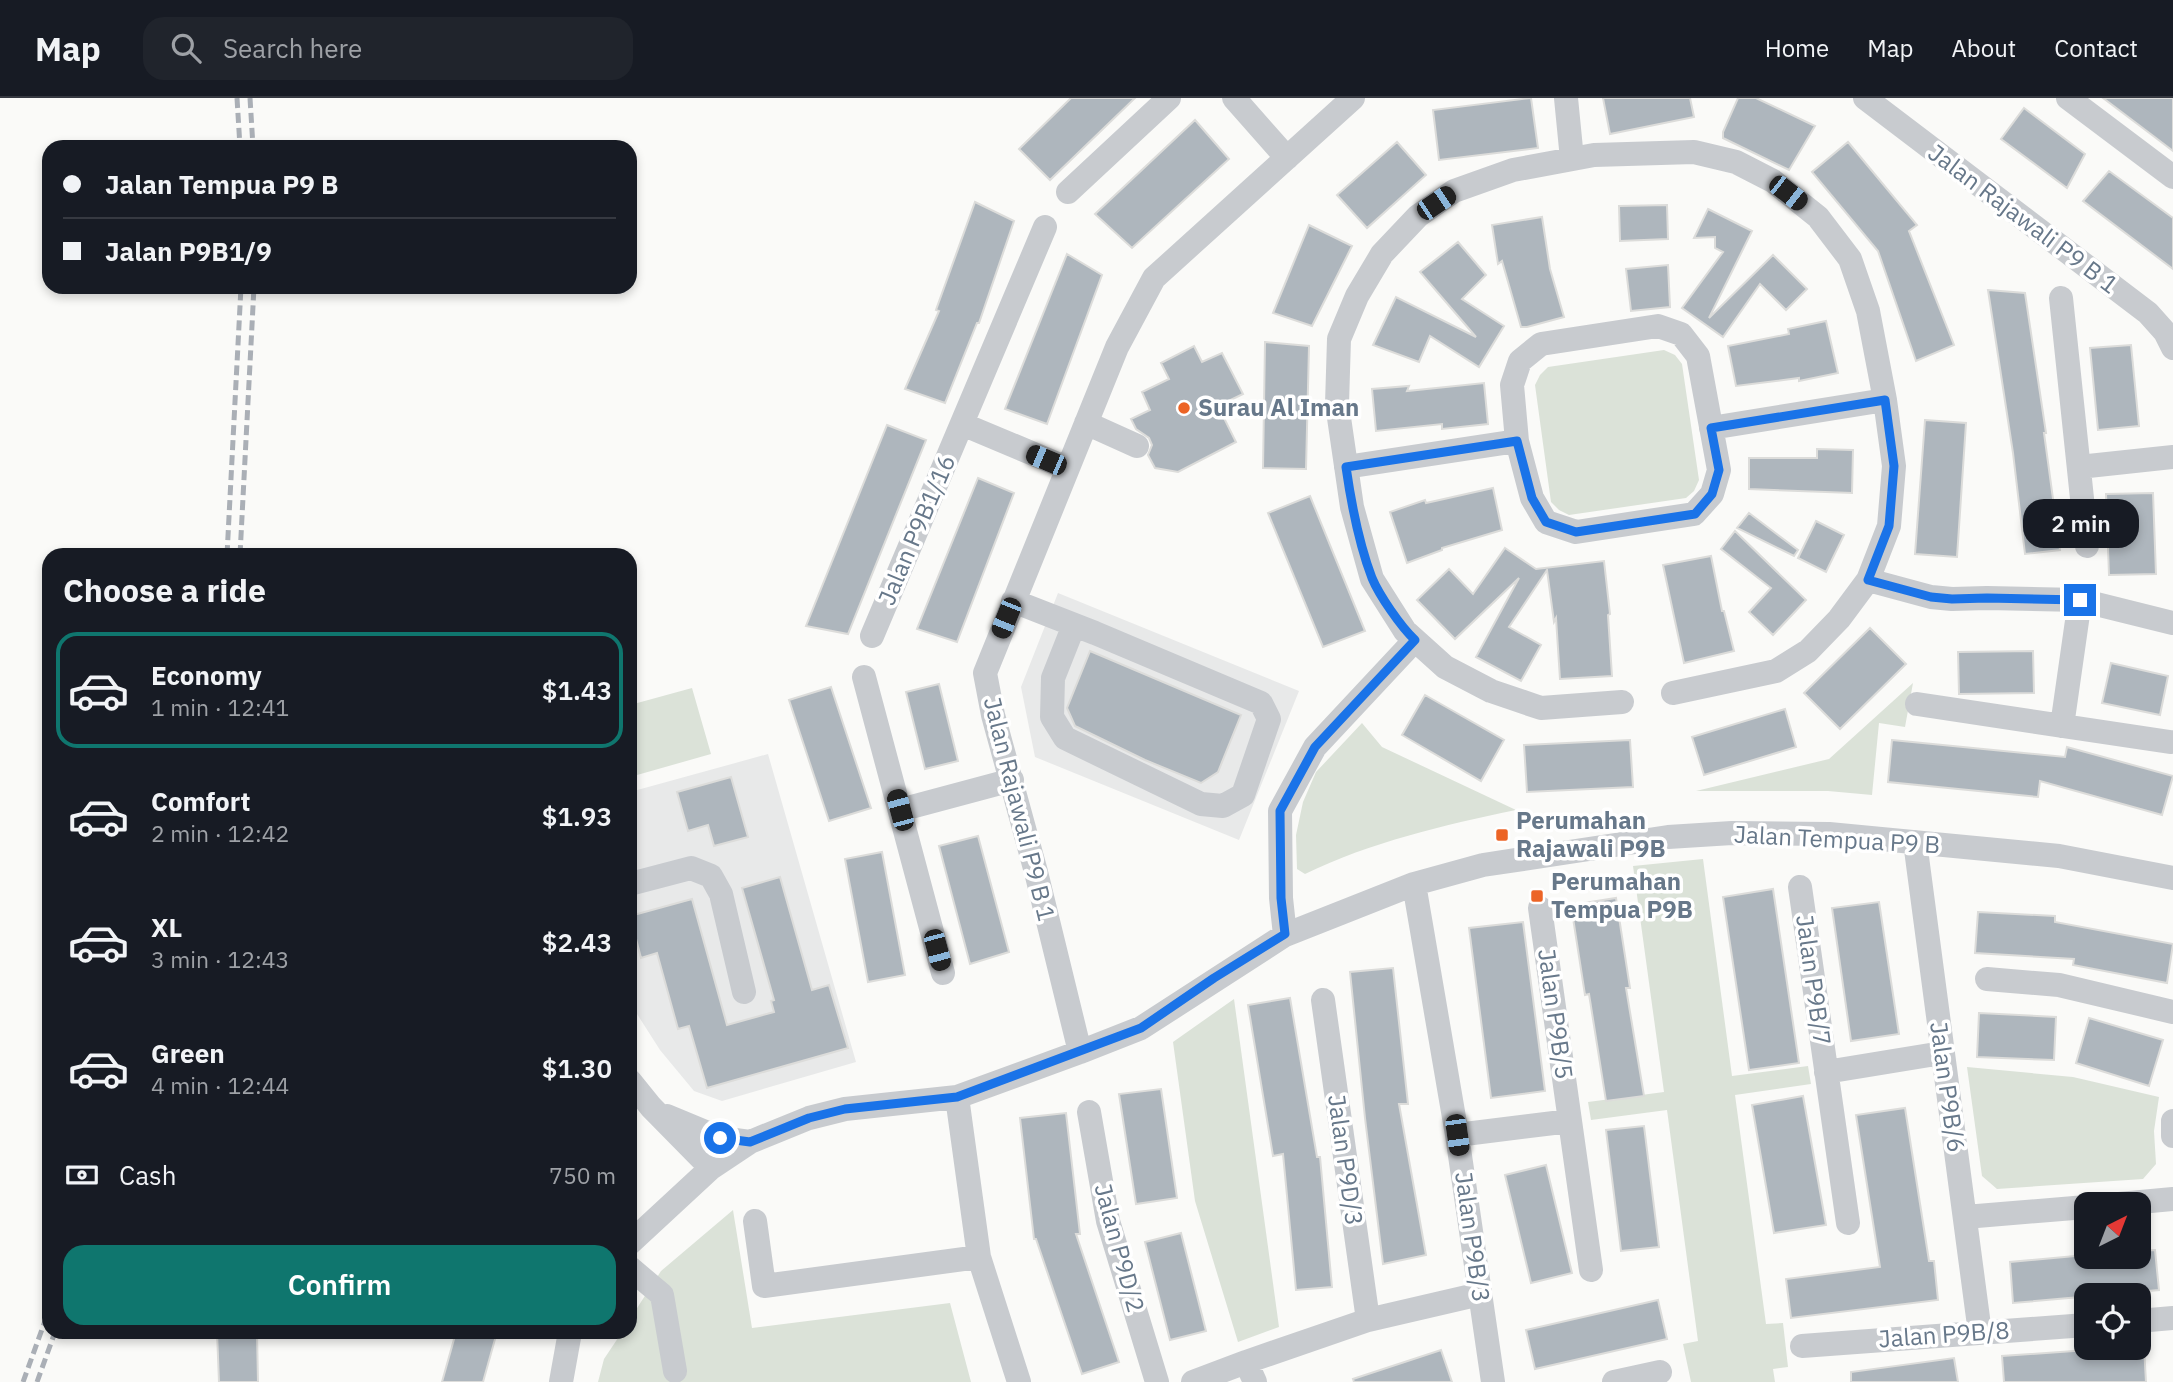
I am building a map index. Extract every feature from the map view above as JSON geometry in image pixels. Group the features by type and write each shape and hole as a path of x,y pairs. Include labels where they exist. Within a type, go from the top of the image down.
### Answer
{"street":[{"path":"1068,192 1169,98"},
{"path":"1234,98 1287,158"},
{"name":"Jalan Rajawali P9 B 1","path":"1080,1052 1012,780 993,715 985,673 1117,347 1154,278 1353,98"},
{"path":"1566,98 1572,159"},
{"name":"Jalan Rajawali P9 B 1","path":"1865,98 2148,313 2170,336"},
{"path":"2068,98 2173,177"},
{"path":"1622,702 1541,708 1491,691 1445,667 1405,631 1372,579 1352,507 1337,404 1339,339 1357,296 1382,254 1418,216 1454,191 1513,170 1594,155 1694,152 1736,162 1773,181 1818,217 1850,258 1868,312 1885,400 1894,466 1889,526 1868,580 1839,619 1808,651 1776,671 1673,693"},
{"name":"Jalan P9B1/16","path":"872,636 1045,227"},
{"path":"2061,298 2087,546"},
{"path":"1658,326 1681,334 1698,356 1711,428 1719,470 1712,494 1695,514 1576,532 1546,522 1532,498 1517,441 1511,385 1520,361 1541,344 1658,326"},
{"path":"1711,428 1885,400"},
{"path":"1086,423 1138,446"},
{"name":"Jalan P9B1/16","path":"962,424 1067,468"},
{"path":"1346,467 1517,441"},
{"path":"2079,467 2173,457"},
{"path":"1868,580 1931,597 2080,600 2173,622"},
{"path":"2062,726 2080,600"},
{"path":"1013,601 1074,625 1261,703 1269,719 1242,795 1223,806 1201,804 1065,738 1052,717 1053,678 1074,625"},
{"path":"1285,934 1281,898 1280,811 1315,747 1415,640"},
{"path":"864,677 943,973"},
{"path":"1917,704 2170,742"},
{"path":"900,810 1012,780"},
{"path":"1242,795 1280,811"},
{"name":"Jalan Tempua P9 B","path":"637,1237 711,1168 750,1142 809,1118 845,1109 957,1097 1080,1052 1141,1028 1285,934 1414,884 1483,865 1668,837 1732,833 1829,834 2059,856 2173,878"},
{"name":"Jalan P9B/6","path":"1915,842 1980,1332"},
{"path":"637,882 691,868 711,876 721,894 744,992"},
{"name":"Jalan P9B/3","path":"1414,884 1457,1135 1493,1382"},
{"name":"Jalan P9B/7","path":"1800,887 1848,1223"},
{"name":"Jalan P9B/5","path":"1540,908 1591,1270"},
{"path":"1987,979 2059,985 2173,1012"},
{"name":"Jalan P9D/3","path":"1323,1000 1368,1321"},
{"name":"Jalan P9B/7","path":"1826,1072 1942,1053"},
{"path":"637,1090 711,1168"},
{"path":"957,1097 979,1257 1019,1382"},
{"path":"651,1107 677,1121 720,1138 750,1142"},
{"name":"Jalan P9D/2","path":"1089,1112 1108,1221 1157,1382"},
{"path":"1457,1135 1570,1121"},
{"path":"2173,1121 2173,1136"},
{"path":"2151,1201 2173,1199"},
{"path":"1965,1217 2074,1208"},
{"path":"755,1221 764,1286 979,1257"},
{"path":"637,1274 662,1295 675,1371"},
{"path":"1200,1381 1250,1372 1368,1321 1480,1294"},
{"path":"2151,1320 2173,1318"},
{"name":"Jalan P9B/8","path":"1802,1346 2074,1326"},
{"path":"561,1382 569,1339"},
{"path":"1614,1382 1660,1372"}],"shaded area":[{"path":"1664,350 1675,355 1682,364 1699,480 1694,491 1686,498 1569,515 1559,510 1551,502 1535,385 1540,375 1548,367"},
{"path":"1058,593 1299,691 1239,840 1035,757 1021,687"},
{"path":"1913,683 1905,727 1879,723 1872,795 1828,791 1696,791 1829,759"},
{"path":"692,688 711,754 637,775 637,703"},
{"path":"1362,723 1382,747 1516,810 1435,828 1382,844 1305,874 1297,869 1296,835 1303,802 1316,772"},
{"path":"768,754 856,1062 722,1101 694,1091 660,1050 637,1014 637,790"},
{"path":"1703,859 1732,1076 1808,1066 1811,1084 1735,1095 1766,1324 1783,1323 1788,1367 1773,1369 1775,1382 1691,1382 1683,1344 1698,1341 1667,1110 1591,1120 1588,1102 1664,1092 1633,866"},
{"path":"1234,999 1279,1327 1238,1342 1195,1201 1173,1042"},
{"path":"1967,1067 2073,1077 2159,1097 2154,1131 2156,1164 2143,1179 1997,1189 1982,1176"},
{"path":"733,1210 752,1328 950,1303 971,1382 598,1382 604,1359 617,1339 637,1339 637,1308 661,1271"}],"building":[{"path":"1071,98 1135,98 1050,180 1019,149"},
{"path":"1531,98 1538,148 1439,160 1433,110"},
{"path":"1603,98 1690,98 1694,117 1610,134"},
{"path":"1738,98 1756,98 1815,126 1789,170 1723,138 1723,132"},
{"path":"2103,98 2173,98 2173,151 2152,135"},
{"path":"2024,108 2085,154 2067,188 2001,139"},
{"path":"1195,120 1229,159 1132,248 1095,214"},
{"path":"1397,142 1426,175 1367,228 1337,195"},
{"path":"1848,142 1917,225 1909,231 1954,345 1916,361 1878,251 1812,172"},
{"path":"2109,171 2173,218 2173,269 2083,201"},
{"path":"975,202 1014,221 979,323 945,403 905,389 939,311 936,310"},
{"path":"1667,205 1668,239 1620,241 1619,206"},
{"path":"1708,209 1752,231 1709,318 1773,255 1807,289 1786,310 1760,284 1723,337 1682,308 1723,252 1715,248 1715,237 1694,238"},
{"path":"1542,217 1550,269 1564,317 1521,327 1502,261 1498,264 1492,225"},
{"path":"1309,225 1352,246 1312,326 1273,313"},
{"path":"1458,242 1486,275 1462,299 1504,326 1479,367 1430,336 1419,362 1373,345 1396,297 1476,337 1420,272"},
{"path":"1067,254 1102,275 1047,424 1005,409"},
{"path":"1668,265 1670,307 1631,311 1626,269"},
{"path":"1988,290 2025,293 2060,550 2025,554 2013,453"},
{"path":"1826,321 1838,373 1799,381 1799,378 1736,386 1728,346 1789,334 1788,329"},
{"path":"1265,342 1309,346 1306,469 1263,468"},
{"path":"2131,345 2139,426 2098,430 2090,348"},
{"name":"Surau Al Iman","path":"1194,346 1202,362 1222,353 1243,394 1218,406 1236,442 1178,472 1155,468 1148,455 1152,445 1149,438 1136,429 1131,419 1150,410 1142,392 1169,379 1161,363"},
{"path":"1484,383 1488,424 1442,429 1442,424 1376,431 1372,389 1409,386 1407,391"},
{"path":"1925,420 1966,423 1957,557 1915,554"},
{"path":"887,425 926,440 848,634 806,626"},
{"path":"1817,449 1853,450 1852,493 1749,489 1749,458 1817,458"},
{"path":"978,478 1014,493 957,642 917,629"},
{"path":"1493,488 1502,530 1442,548 1407,563 1390,512 1425,500 1426,503"},
{"path":"2153,493 2156,574 2109,575 2106,494"},
{"path":"1310,496 1365,631 1323,647 1268,513"},
{"path":"1749,513 1798,550 1794,556 1737,528"},
{"path":"1816,521 1844,535 1826,572 1798,558"},
{"path":"1735,531 1806,600 1773,635 1749,612 1771,588 1721,549"},
{"path":"1505,548 1536,569 1604,561 1610,614 1612,676 1560,679 1556,618 1554,622 1547,570 1509,627 1541,645 1521,681 1476,657 1519,578 1455,639 1417,600 1449,569 1473,594"},
{"path":"1711,556 1722,611 1734,651 1684,663 1663,565"},
{"path":"1870,628 1906,664 1840,729 1804,693"},
{"path":"1090,651 1241,715 1218,772 1201,783 1145,760 1075,726 1067,708"},
{"path":"2033,651 2034,693 1959,694 1958,652"},
{"path":"2111,663 2168,676 2160,715 2102,703"},
{"path":"939,684 958,761 925,769 906,692"},
{"path":"831,687 871,808 829,821 789,700"},
{"path":"1425,695 1504,740 1481,781 1402,735"},
{"path":"1785,709 1796,747 1704,775 1692,737"},
{"path":"1630,740 1633,787 1527,792 1524,745"},
{"path":"1892,740 2065,757 2067,747 2173,776 2162,815 2040,781 2038,797 1888,782"},
{"path":"731,777 748,837 714,846 708,825 688,831 677,792"},
{"path":"978,836 1009,952 970,964 939,846"},
{"path":"882,852 905,975 868,982 845,859"},
{"path":"780,877 812,990 829,985 848,1048 707,1088 689,1026 678,1029 657,953 641,958 637,943 637,914 692,899 727,1025 774,1012 771,1001 774,1000 742,888"},
{"path":"1773,889 1799,1063 1749,1070 1723,897"},
{"path":"1616,898 1630,988 1626,988 1644,1096 1606,1101 1571,905"},
{"path":"1879,902 1899,1034 1851,1041 1832,908"},
{"path":"1978,912 2055,916 2055,922 2173,944 2167,983 2073,965 2074,959 1975,953"},
{"path":"1523,922 1545,1091 1491,1098 1469,928"},
{"path":"1393,968 1408,1104 1399,1104 1426,1255 1383,1264 1350,972"},
{"path":"1290,998 1317,1157 1320,1157 1332,1287 1296,1290 1283,1154 1273,1156 1248,1005"},
{"path":"1979,1013 2056,1017 2054,1060 1977,1057"},
{"path":"2089,1018 2163,1040 2149,1086 2076,1063"},
{"path":"1161,1089 1177,1198 1136,1204 1119,1094"},
{"path":"1803,1096 1826,1225 1774,1233 1752,1105"},
{"path":"1905,1108 1929,1261 1934,1261 1938,1300 1791,1318 1786,1279 1880,1267 1856,1115"},
{"path":"1066,1113 1080,1234 1076,1234 1119,1362 1082,1374 1034,1239 1020,1118"},
{"path":"1644,1126 1659,1247 1621,1251 1606,1130"},
{"path":"1546,1165 1572,1273 1531,1283 1505,1175"},
{"path":"1181,1233 1206,1331 1170,1340 1145,1242"},
{"path":"2151,1250 2155,1250 2159,1290 2151,1291 2151,1283 2074,1283 2074,1298 2013,1303 2010,1262 2074,1256 2074,1269 2151,1269"},
{"path":"1658,1300 1667,1339 1535,1369 1526,1330"},
{"path":"217,1339 257,1339 258,1382 219,1382"},
{"path":"454,1339 495,1339 483,1382 442,1382"},
{"path":"1441,1350 1452,1382 1354,1382 1353,1379"},
{"path":"2074,1351 2074,1360 2145,1360 2146,1382 2004,1382 2002,1356"},
{"path":"1954,1358 1958,1382 1851,1382 1851,1372"}],"railway":[{"path":"237,98 240,140"},
{"path":"250,98 253,140"},
{"path":"227,548 241,294"},
{"path":"240,548 254,294"},
{"path":"23,1382 42,1329"},
{"path":"37,1382 52,1339"}],"place":[{"name":"Surau Al Iman","path":"1184,408"},
{"name":"Perumahan Rajawali P9B","path":"1502,835"},
{"name":"Perumahan Tempua P9B","path":"1537,896"}],"route":[{"path":"720,1138 750,1142 809,1118 845,1109 957,1097 1141,1028 1285,934 1281,898 1280,811 1315,747 1415,640 1405,631 1372,579 1352,507 1346,467 1517,441 1532,498 1546,522 1576,532 1695,514 1712,494 1719,470 1711,428 1885,400 1894,466 1889,526 1868,580 1931,597 1952,599 2080,600"}]}
